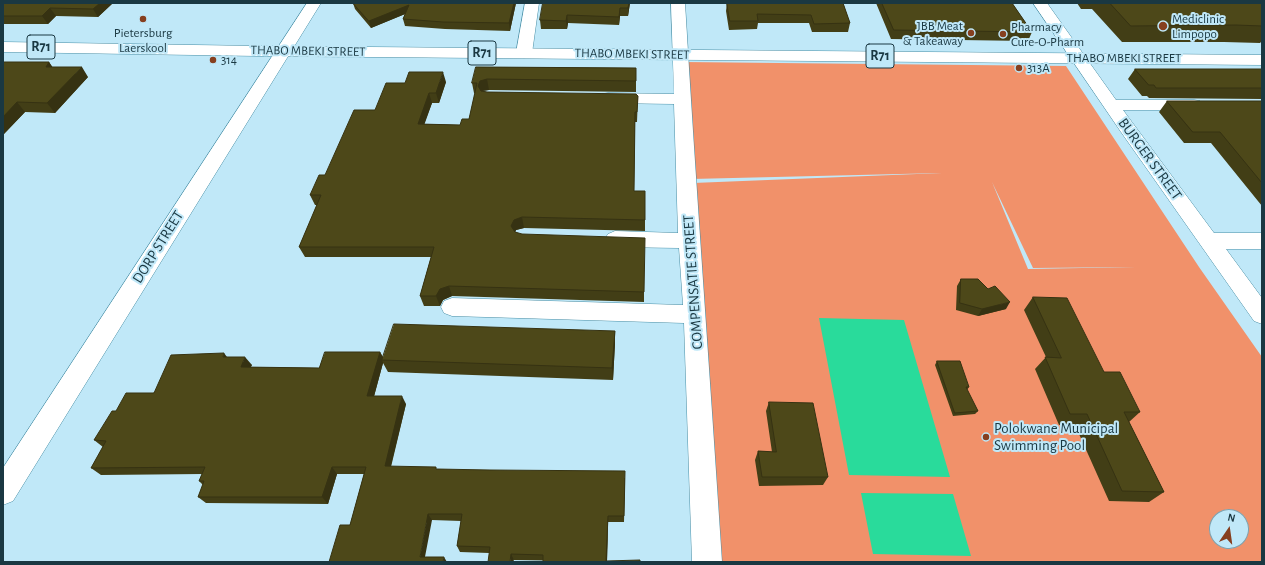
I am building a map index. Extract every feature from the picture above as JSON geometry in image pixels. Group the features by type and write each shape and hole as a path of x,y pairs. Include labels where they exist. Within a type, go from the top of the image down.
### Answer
{"street":[{"name":"DORP STREET","path":"3,492 314,3"},
{"path":"524,53 532,3"},
{"name":"COMPENSATIE STREET","path":"678,3 689,241 696,314 707,562"},
{"name":"BURGER STREET","path":"1040,3 1111,105 1261,312"},
{"name":"THABO MBEKI STREET","path":"3,47 1262,60"},
{"path":"590,97 683,99"},
{"path":"1111,105 1207,105"},
{"path":"594,238 689,241"},
{"path":"1209,241 1262,241"},
{"path":"452,307 696,314"}],"shaded area":[{"name":"Polokwane Municipal Swimming Pool","path":"683,62 1066,66 1199,267 1262,357 1262,562 719,562 693,183 942,173 691,179","holes":["992,182 1033,268 1136,267 1028,269"]},
{"path":"819,318 904,320 950,477 849,475"},
{"path":"861,493 953,494 971,556 873,554"}],"building":[{"path":"3,3 100,3 93,9 50,8 42,16 3,16"},
{"path":"353,3 514,3 509,23 443,22 403,19 409,5 369,21"},
{"path":"543,3 629,3 628,8 620,8 619,17 567,15 566,21 540,20"},
{"path":"727,3 843,3 850,23 814,24 811,15 757,14 758,21 730,21"},
{"path":"882,3 1012,3 1032,32 894,30"},
{"path":"1110,3 1262,3 1262,26 1131,26"},
{"path":"3,62 49,62 46,67 82,67 47,103 17,102 3,117"},
{"path":"476,67 636,68 636,81 487,79 480,81 478,86 481,91 487,92 636,94 638,96 637,112 635,112 634,191 645,191 645,220 522,217 514,220 511,226 515,232 522,234 645,238 644,292 449,286 440,289 436,296 420,296 434,247 299,247 321,195 310,195 319,175 325,175 354,110 375,110 386,83 405,83 409,72 443,72 436,93 429,93 418,124 460,125 462,119 469,119 477,83 472,83"},
{"path":"1135,69 1262,69 1262,88 1156,88 1154,85 1149,85"},
{"path":"1167,101 1262,101 1262,183 1220,132 1193,132"},
{"path":"961,279 978,279 988,289 995,286 1010,302 982,309 960,303"},
{"path":"1033,297 1067,298 1104,372 1120,372 1140,412 1124,412 1164,492 1122,491 1087,414 1070,414 1045,357 1061,358"},
{"path":"394,324 615,331 612,368 382,360"},
{"path":"325,352 380,352 367,396 402,396 385,466 436,467 436,469 625,471 624,516 608,516 606,561 640,560 640,562 543,562 543,555 511,554 510,562 488,562 490,547 457,546 462,514 428,514 420,557 444,557 443,562 329,562 340,525 350,525 366,467 332,467 322,497 198,497 204,481 199,481 205,467 91,468 106,441 94,440 112,411 116,411 126,393 154,393 171,355 224,353 223,357 245,357 241,367 319,368"},
{"path":"937,361 960,361 969,387 966,387 978,411 955,413"},
{"path":"769,402 813,403 828,477 762,477 758,451 776,452"}],"place":[{"name":"Pietersburg Laerskool","path":"143,19"},
{"name":"Mediclinic Limpopo","path":"1163,26"},
{"name":"JBB Meat & Takeaway","path":"971,33"},
{"name":"Pharmacy Cure-O-Pharm","path":"1003,34"},
{"name":"314","path":"213,60"},
{"name":"313A","path":"1019,68"},
{"name":"Polokwane Municipal Swimming Pool","path":"986,437"}]}
